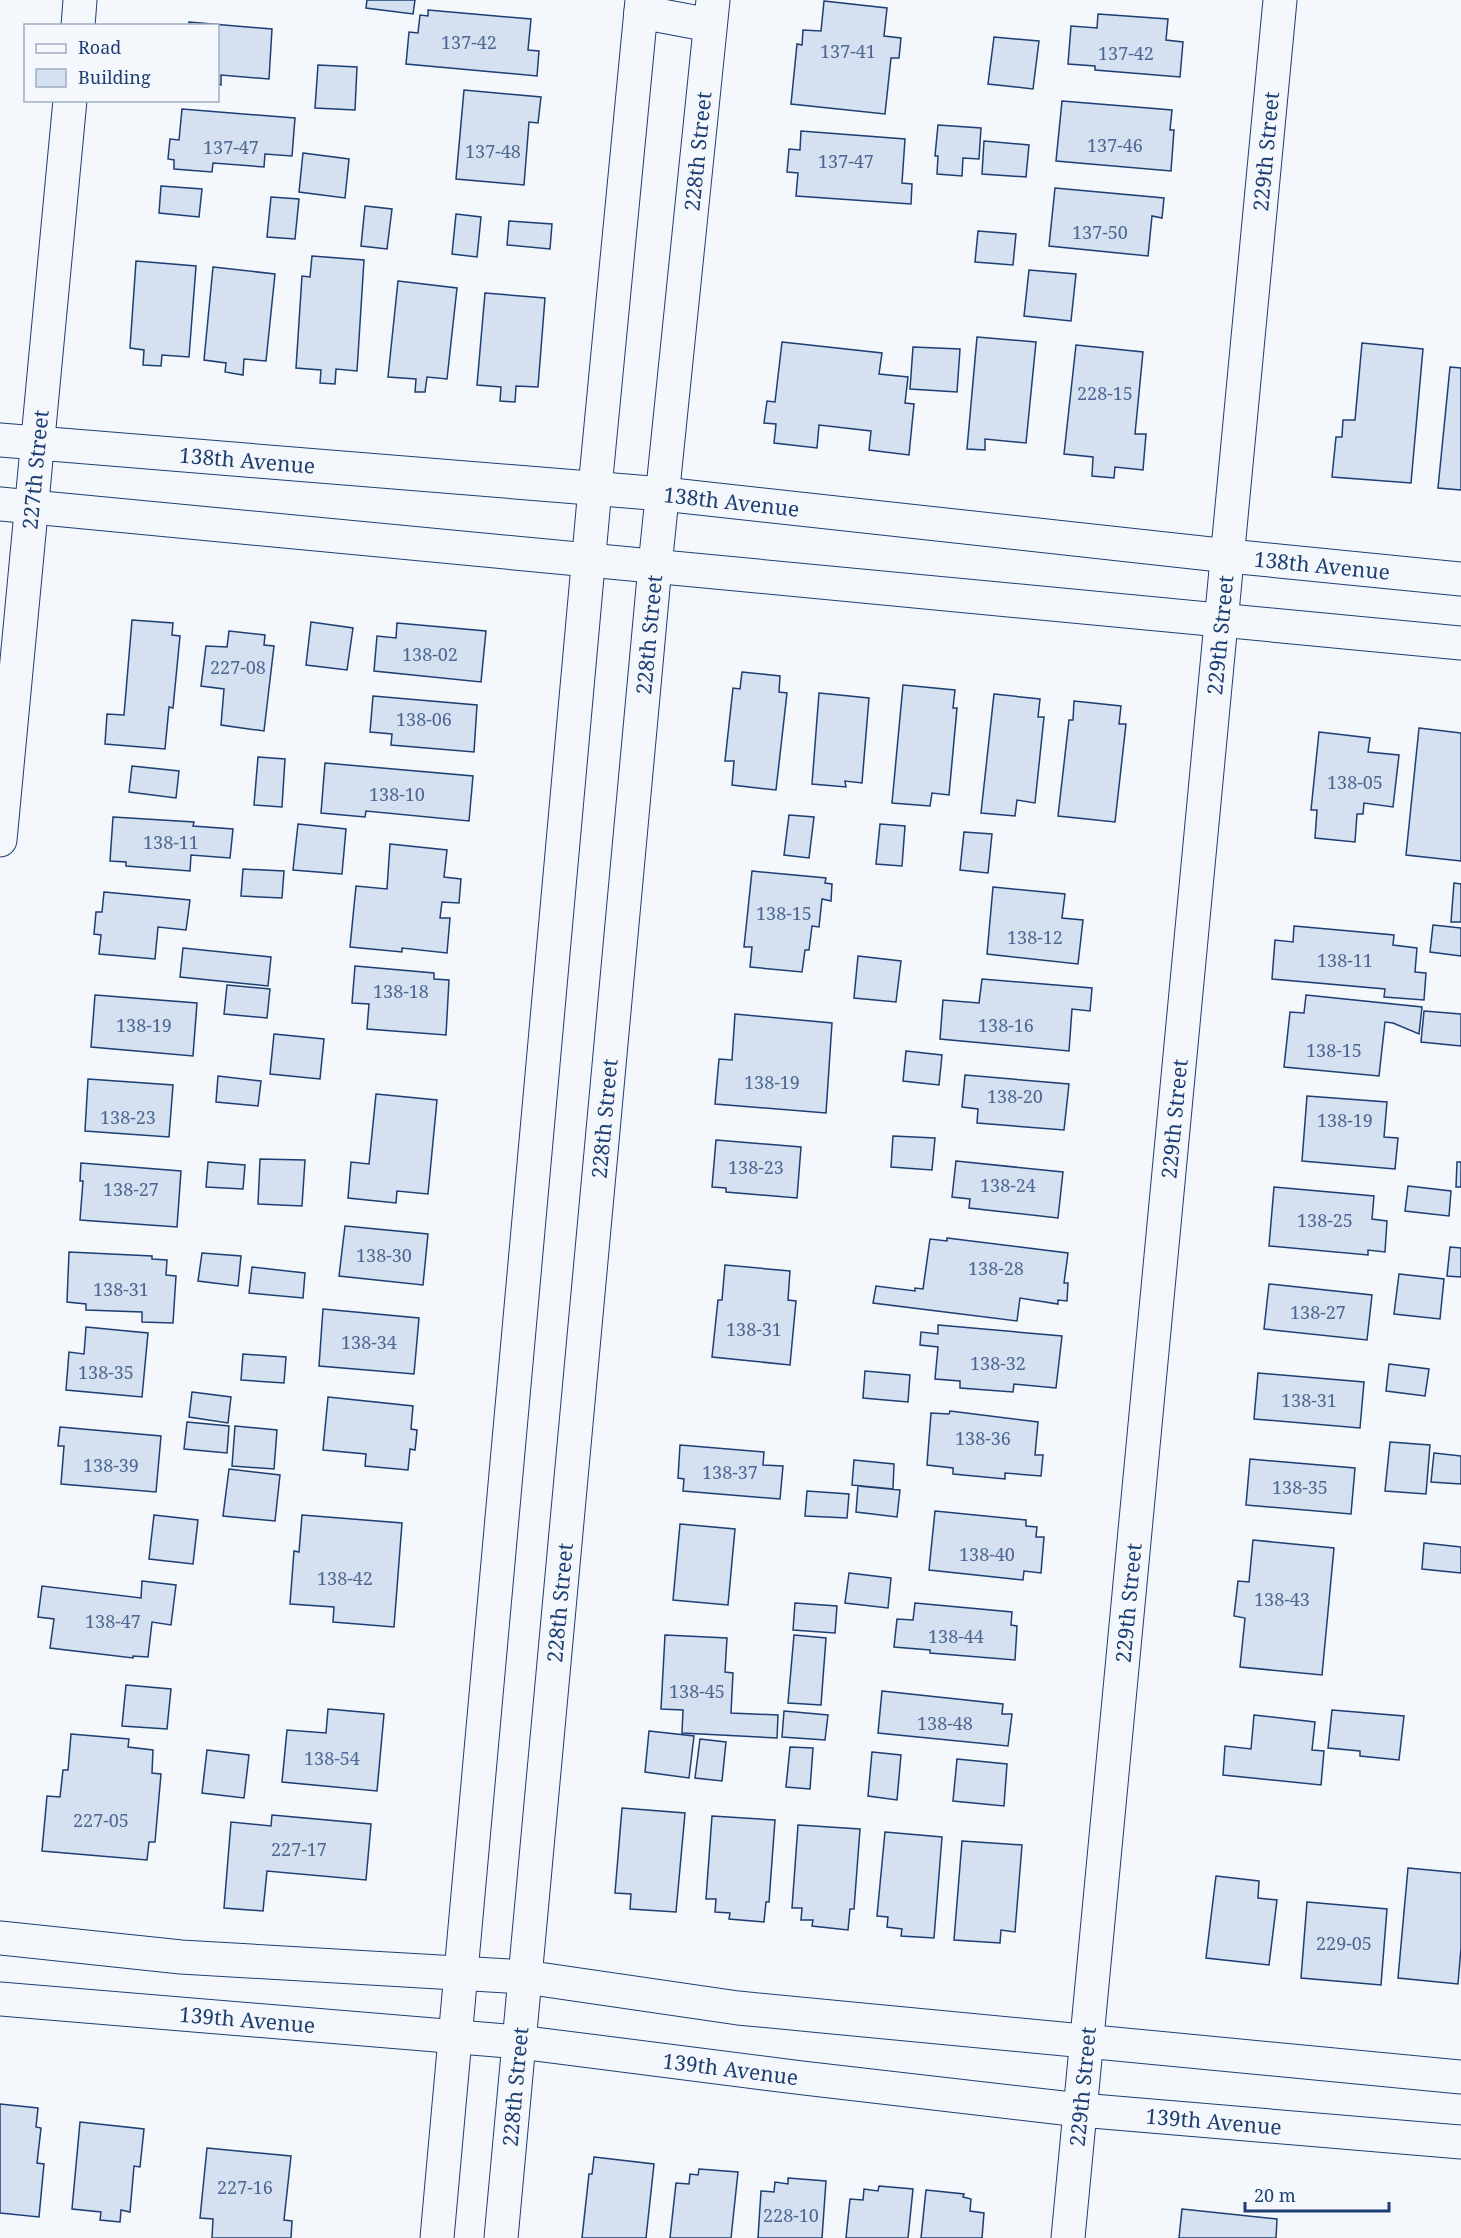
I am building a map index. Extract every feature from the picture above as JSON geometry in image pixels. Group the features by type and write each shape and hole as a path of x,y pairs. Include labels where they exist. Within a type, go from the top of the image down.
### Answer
{"street":[{"path":"78,24 80,0"},
{"name":"229th Street","path":"1068,2238 1280,0"},
{"path":"437,2238 595,488 642,6 711,12"},
{"name":"228th Street","path":"501,2238 655,566 711,12"},
{"name":"227th Street","path":"0,840 70,102"},
{"name":"138th Avenue","path":"0,440 663,494 1228,556 1461,579"},
{"path":"0,504 1461,643"},
{"path":"0,1938 181,1957 525,1977 738,2008 1461,2077"},
{"name":"139th Avenue","path":"0,2000 519,2042 791,2077 1080,2110 1461,2142"}],"building":[{"path":"367,0 415,0 413,14 366,8"},
{"path":"824,1 887,8 884,36 901,38 899,58 891,58 885,114 791,104 797,44 802,45 803,30 821,31"},
{"path":"428,10 531,19 528,50 539,51 537,76 406,64 409,32 418,33 420,15 428,16"},
{"path":"1098,14 1168,19 1166,40 1183,42 1180,77 1095,70 1095,66 1068,64 1071,26 1097,28"},
{"path":"189,22 213,24 189,24"},
{"path":"219,25 272,29 269,79 221,75 221,85 219,84"},
{"path":"994,37 1039,41 1033,89 988,84"},
{"path":"318,65 357,67 355,110 315,108"},
{"path":"464,90 541,97 538,123 529,122 524,185 456,179"},
{"path":"1062,101 1172,110 1170,130 1174,130 1171,171 1056,161"},
{"path":"182,109 295,118 292,156 265,154 264,167 213,163 212,172 174,169 174,160 168,159 170,139 179,140"},
{"path":"938,125 981,128 979,159 963,158 962,176 937,174 938,156 935,156"},
{"path":"801,131 905,139 902,183 912,184 911,204 796,196 798,173 787,172 789,149 800,150"},
{"path":"984,141 1029,145 1026,177 982,174"},
{"path":"303,153 349,159 345,198 299,192"},
{"path":"161,186 202,189 199,217 159,213"},
{"path":"1055,188 1164,198 1162,218 1152,216 1148,256 1049,246"},
{"path":"271,197 299,199 295,239 267,237"},
{"path":"365,206 392,209 387,249 361,246"},
{"path":"456,214 481,217 477,257 452,254"},
{"path":"509,221 552,224 550,249 507,245"},
{"path":"978,231 1016,234 1013,265 975,262"},
{"path":"312,256 364,260 357,371 336,369 335,384 320,383 321,370 296,368 302,276 310,277"},
{"path":"136,261 196,266 189,357 162,355 161,366 143,365 144,350 130,348"},
{"path":"213,267 275,274 266,361 244,359 243,375 225,372 226,363 204,360"},
{"path":"1029,270 1076,274 1071,321 1024,316"},
{"path":"398,281 457,288 447,379 427,377 425,392 415,392 416,379 388,377"},
{"path":"485,293 545,298 538,387 516,386 515,402 500,401 501,387 477,385"},
{"path":"977,337 1036,342 1026,443 985,439 985,450 967,449"},
{"path":"782,342 882,353 879,374 908,377 905,403 914,404 909,455 869,450 871,431 819,425 817,448 774,443 776,424 764,423 767,401 775,402"},
{"path":"1362,343 1423,349 1411,483 1332,477 1336,437 1342,437 1343,420 1355,420"},
{"path":"1076,345 1143,352 1135,434 1146,434 1143,470 1115,467 1114,478 1092,476 1093,457 1064,454"},
{"path":"913,347 960,349 957,392 910,389"},
{"path":"1450,367 1461,368 1461,490 1438,488"},
{"path":"132,620 173,623 172,635 180,636 173,708 169,707 165,749 105,744 107,714 124,715"},
{"path":"311,622 353,628 347,670 306,665"},
{"path":"397,623 486,631 481,682 374,671 377,636 396,638"},
{"path":"229,631 265,635 264,645 274,646 264,731 221,725 224,689 201,686 206,646 227,647"},
{"path":"742,672 780,676 779,692 787,693 776,790 732,785 734,761 725,761 733,688 740,689"},
{"path":"903,685 955,690 953,708 957,708 949,795 932,793 930,806 892,803"},
{"path":"819,693 869,698 862,783 845,781 846,787 812,784"},
{"path":"994,694 1040,699 1038,717 1044,717 1035,803 1017,800 1015,816 981,813"},
{"path":"373,696 477,705 474,752 391,745 392,734 370,732"},
{"path":"1074,701 1121,706 1119,724 1126,724 1115,822 1058,816 1069,720 1073,720"},
{"path":"1419,728 1461,733 1461,861 1406,855"},
{"path":"1319,732 1370,738 1368,752 1399,755 1393,807 1364,803 1363,814 1357,814 1355,842 1315,838 1317,810 1311,810"},
{"path":"258,757 285,759 282,807 254,805"},
{"path":"325,763 473,776 469,821 366,811 365,817 321,813"},
{"path":"132,766 179,771 176,798 129,792"},
{"path":"789,815 814,817 809,858 784,855"},
{"path":"113,817 194,822 193,826 233,829 230,858 191,855 190,871 126,866 126,862 110,861"},
{"path":"298,824 346,829 342,874 293,870"},
{"path":"880,824 905,826 902,866 876,864"},
{"path":"964,832 992,834 988,873 960,870"},
{"path":"390,844 447,850 444,877 461,879 459,903 442,902 440,918 450,918 447,953 402,948 402,952 350,947 356,886 387,889"},
{"path":"243,869 284,871 282,898 241,896"},
{"path":"752,871 826,878 825,883 832,884 831,901 822,899 819,927 812,926 809,950 805,950 802,972 750,967 752,947 744,947"},
{"path":"1454,883 1461,884 1461,922 1451,922"},
{"path":"993,887 1065,894 1062,918 1083,920 1078,964 987,954"},
{"path":"104,892 190,900 186,930 158,927 155,959 99,954 101,935 94,934 96,912 102,912"},
{"path":"1433,925 1461,928 1461,956 1430,952"},
{"path":"1294,926 1394,935 1393,945 1417,948 1415,972 1426,973 1424,1000 1384,997 1385,989 1272,979 1275,940 1293,942"},
{"path":"183,948 271,957 268,986 180,977"},
{"path":"858,956 901,961 896,1002 854,998"},
{"path":"355,966 434,973 434,979 449,980 446,1035 367,1029 369,1004 352,1003"},
{"path":"982,979 1092,988 1090,1011 1072,1009 1069,1051 940,1039 943,1000 979,1003"},
{"path":"227,985 270,989 267,1018 224,1014"},
{"path":"95,995 197,1003 193,1056 91,1047"},
{"path":"1306,995 1422,1007 1419,1034 1385,1022 1379,1076 1284,1067 1290,1012 1304,1013"},
{"path":"1424,1011 1461,1014 1461,1046 1421,1042"},
{"path":"735,1014 832,1023 826,1113 715,1104 719,1059 732,1060"},
{"path":"274,1034 324,1039 320,1079 270,1074"},
{"path":"906,1051 942,1055 939,1085 903,1081"},
{"path":"965,1075 1069,1084 1064,1130 977,1123 978,1109 962,1107"},
{"path":"218,1076 261,1081 258,1106 216,1102"},
{"path":"88,1079 173,1085 169,1137 85,1131"},
{"path":"376,1094 437,1100 428,1194 397,1191 396,1203 348,1198 351,1162 369,1164"},
{"path":"1307,1096 1387,1102 1384,1137 1398,1138 1395,1169 1302,1161"},
{"path":"893,1136 935,1138 932,1170 891,1167"},
{"path":"716,1140 801,1147 797,1198 726,1192 726,1188 712,1187"},
{"path":"260,1159 305,1160 302,1206 258,1204"},
{"path":"956,1161 1063,1172 1058,1218 969,1208 970,1199 952,1197"},
{"path":"208,1162 245,1165 243,1189 206,1187"},
{"path":"1457,1162 1461,1162 1461,1187 1456,1187"},
{"path":"81,1163 181,1171 177,1227 80,1220 83,1181 80,1181"},
{"path":"1408,1186 1451,1191 1449,1216 1405,1211"},
{"path":"1274,1187 1374,1196 1372,1219 1387,1221 1385,1252 1368,1250 1368,1255 1269,1246"},
{"path":"345,1226 428,1234 423,1285 339,1276"},
{"path":"947,1238 1068,1253 1064,1283 1068,1283 1067,1301 1058,1300 1058,1304 1020,1298 1017,1321 873,1303 876,1286 915,1291 915,1288 923,1289 930,1239 947,1241"},
{"path":"1450,1247 1461,1248 1461,1277 1447,1276"},
{"path":"69,1252 152,1256 152,1259 167,1260 166,1275 176,1276 173,1323 142,1322 142,1312 86,1310 86,1304 67,1302"},
{"path":"202,1253 241,1256 238,1286 198,1281"},
{"path":"725,1265 790,1271 788,1300 796,1301 790,1365 712,1357 718,1300 722,1300"},
{"path":"252,1267 305,1273 303,1298 249,1293"},
{"path":"1399,1274 1444,1279 1440,1319 1394,1314"},
{"path":"1269,1284 1372,1295 1367,1340 1264,1329"},
{"path":"323,1309 419,1318 414,1374 319,1366"},
{"path":"938,1325 1062,1336 1056,1388 1014,1384 1013,1392 960,1388 960,1381 935,1379 938,1347 920,1345 921,1332 938,1334"},
{"path":"86,1327 148,1333 142,1397 66,1390 69,1352 84,1354"},
{"path":"243,1354 286,1357 284,1383 241,1380"},
{"path":"1389,1364 1429,1369 1425,1396 1386,1391"},
{"path":"865,1371 910,1375 908,1402 863,1398"},
{"path":"1258,1373 1364,1382 1360,1428 1254,1419"},
{"path":"192,1392 231,1397 228,1423 189,1417"},
{"path":"328,1397 413,1406 411,1429 417,1431 415,1450 410,1449 408,1470 365,1466 366,1454 323,1450"},
{"path":"950,1411 1038,1422 1035,1455 1043,1455 1041,1476 1005,1473 1005,1479 953,1474 953,1468 927,1465 931,1413 949,1414"},
{"path":"187,1422 229,1426 227,1453 184,1449"},
{"path":"235,1426 277,1430 274,1469 232,1466"},
{"path":"60,1427 161,1436 156,1492 61,1484 64,1446 58,1446"},
{"path":"1390,1442 1430,1445 1426,1494 1385,1491"},
{"path":"680,1445 764,1452 763,1465 783,1466 780,1499 683,1491 684,1479 678,1478"},
{"path":"1434,1453 1461,1456 1461,1484 1431,1482"},
{"path":"1250,1459 1355,1468 1351,1514 1246,1505"},
{"path":"854,1460 894,1464 893,1489 852,1485"},
{"path":"229,1469 280,1475 275,1521 223,1516"},
{"path":"858,1486 900,1490 897,1517 856,1512"},
{"path":"807,1491 849,1494 847,1518 805,1516"},
{"path":"935,1511 1026,1520 1026,1526 1037,1527 1036,1537 1044,1537 1041,1573 1024,1571 1023,1580 929,1570"},
{"path":"154,1515 198,1520 193,1564 149,1559"},
{"path":"302,1515 402,1523 394,1627 333,1622 334,1607 290,1604 294,1551 299,1552"},
{"path":"680,1524 735,1529 728,1605 673,1600"},
{"path":"1253,1540 1334,1548 1322,1675 1240,1667 1245,1618 1234,1616 1238,1581 1249,1582"},
{"path":"1424,1543 1461,1547 1461,1573 1422,1569"},
{"path":"849,1573 891,1578 888,1608 845,1603"},
{"path":"142,1581 176,1585 171,1625 152,1622 148,1657 133,1656 133,1658 50,1648 54,1619 38,1617 42,1586 141,1598"},
{"path":"795,1603 837,1606 835,1633 793,1630"},
{"path":"915,1603 1012,1612 1011,1625 1017,1626 1015,1660 930,1653 930,1650 894,1647 897,1619 913,1620"},
{"path":"665,1635 727,1638 725,1672 733,1673 731,1713 778,1715 777,1738 682,1733 683,1710 661,1709"},
{"path":"794,1635 826,1638 821,1705 788,1703"},
{"path":"126,1685 171,1689 167,1729 122,1726"},
{"path":"882,1691 1003,1704 1002,1714 1012,1714 1008,1746 878,1733"},
{"path":"328,1709 384,1714 377,1791 282,1782 287,1730 326,1733"},
{"path":"1332,1710 1404,1716 1399,1760 1360,1756 1360,1751 1328,1748"},
{"path":"784,1711 828,1715 825,1740 782,1737"},
{"path":"1254,1715 1315,1722 1312,1750 1324,1751 1321,1785 1223,1775 1225,1746 1251,1749"},
{"path":"649,1731 694,1736 689,1778 645,1772"},
{"path":"71,1734 129,1739 128,1747 153,1750 152,1773 161,1774 155,1842 149,1842 147,1860 42,1851 47,1796 60,1797 63,1770 68,1770"},
{"path":"700,1739 726,1742 722,1781 695,1778"},
{"path":"790,1747 813,1748 810,1789 786,1787"},
{"path":"207,1750 249,1755 244,1798 202,1793"},
{"path":"872,1752 901,1755 897,1800 868,1796"},
{"path":"957,1759 1007,1764 1004,1806 953,1801"},
{"path":"622,1808 685,1813 676,1912 630,1909 631,1894 615,1893"},
{"path":"272,1815 371,1824 366,1880 267,1871 263,1911 224,1908 231,1822 271,1826"},
{"path":"712,1816 775,1820 769,1902 766,1902 764,1922 729,1919 730,1913 715,1912 716,1899 706,1899"},
{"path":"798,1825 860,1829 854,1909 850,1909 848,1930 812,1926 813,1920 801,1920 802,1908 792,1908"},
{"path":"885,1832 942,1837 934,1938 901,1936 902,1929 887,1927 888,1917 877,1916"},
{"path":"962,1841 1022,1845 1015,1932 1001,1930 1000,1943 954,1940"},
{"path":"1408,1868 1461,1873 1461,1948 1458,1984 1398,1978"},
{"path":"1216,1876 1259,1881 1258,1898 1277,1900 1269,1965 1206,1958"},
{"path":"1307,1902 1387,1909 1381,1985 1301,1978"},
{"path":"0,2104 38,2108 36,2127 41,2128 37,2163 44,2164 39,2217 0,2213"},
{"path":"80,2122 144,2129 140,2167 134,2166 130,2212 121,2210 120,2222 100,2220 101,2212 72,2209"},
{"path":"207,2148 291,2156 284,2220 292,2221 291,2238 212,2238 213,2219 200,2218"},
{"path":"594,2157 654,2164 646,2238 582,2238 589,2174 592,2174"},
{"path":"699,2169 738,2172 731,2238 670,2238 676,2183 689,2184 690,2174 698,2175"},
{"path":"788,2178 826,2181 822,2238 758,2238 761,2191 774,2192 775,2182 788,2184"},
{"path":"879,2186 913,2189 908,2238 846,2238 850,2199 863,2200 864,2189 878,2191"},
{"path":"926,2190 964,2194 963,2197 971,2199 970,2211 984,2213 982,2238 921,2238"},
{"path":"1182,2209 1277,2219 1276,2238 1179,2238"}]}
